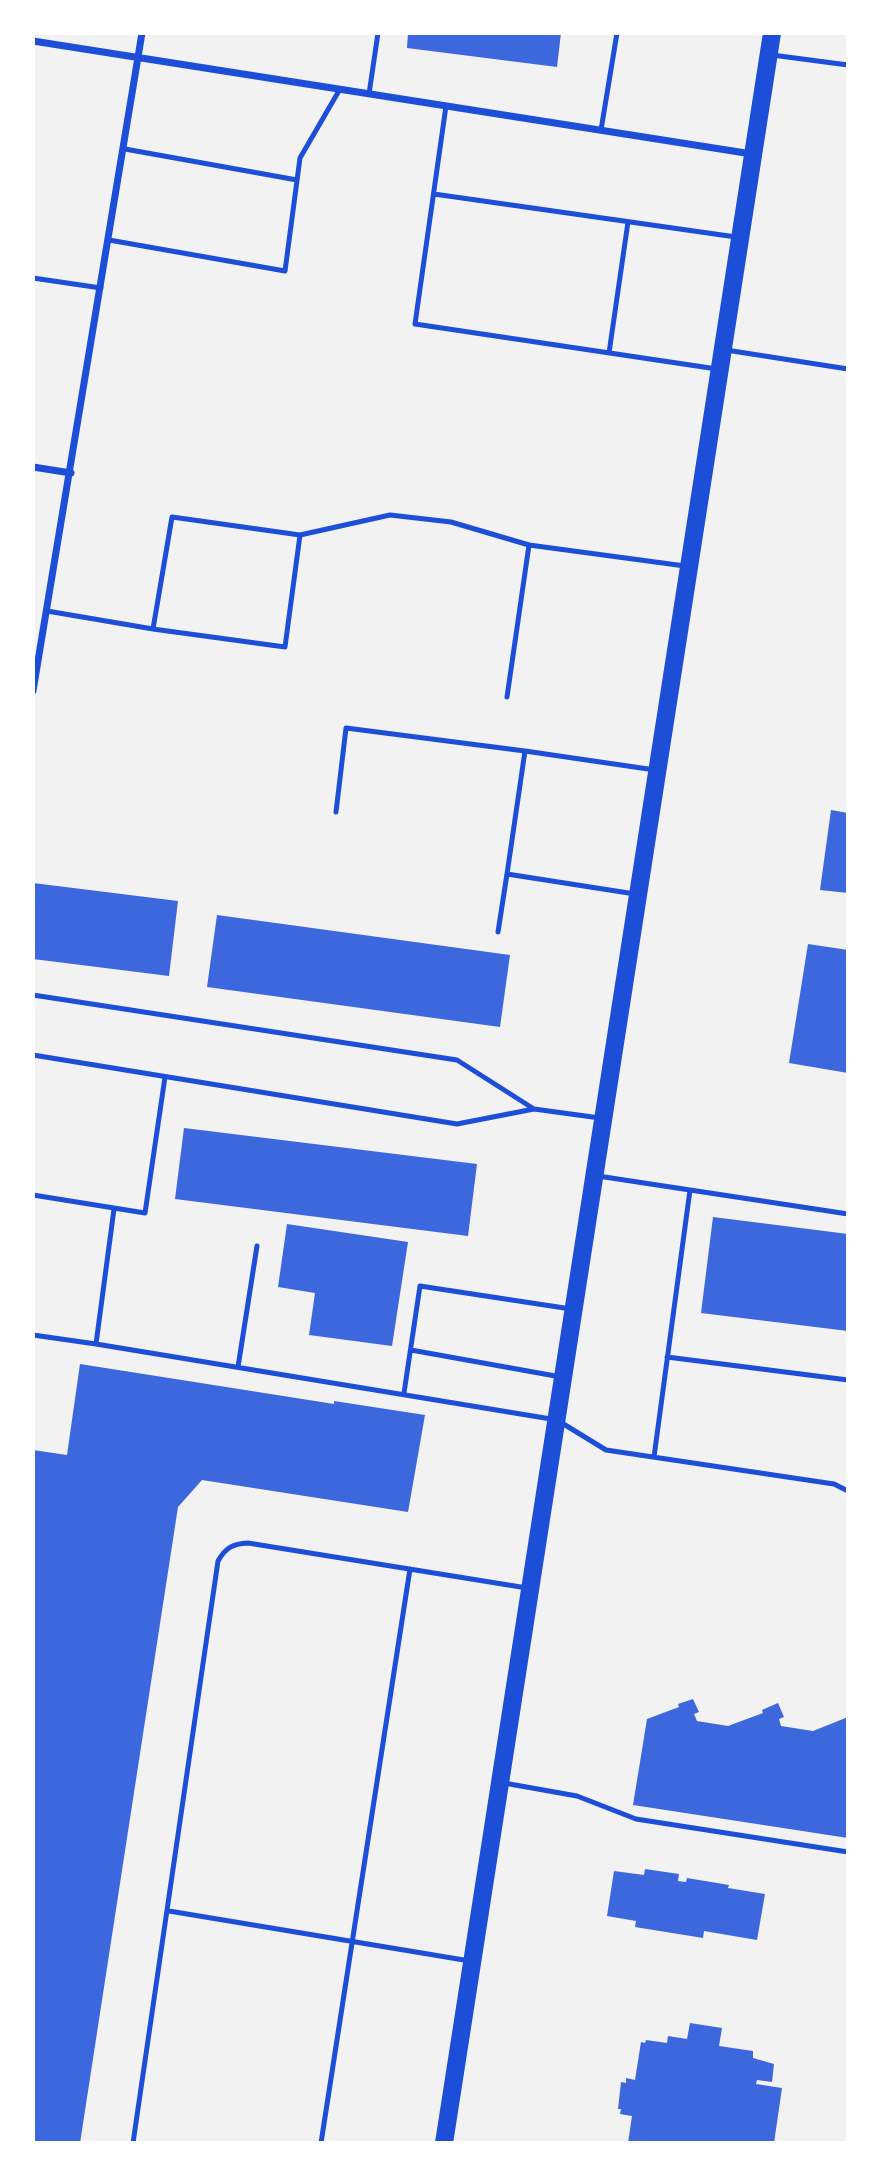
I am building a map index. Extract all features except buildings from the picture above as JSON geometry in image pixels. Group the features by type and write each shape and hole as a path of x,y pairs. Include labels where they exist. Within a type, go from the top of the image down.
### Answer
{"main road":[{"path":"444,2143 772,33"}],"street":[{"path":"33,691 36,660 71,472 142,33"},
{"path":"33,41 753,154"},
{"path":"33,467 71,472"}],"lane":[{"path":"369,94 378,33"},
{"path":"601,130 617,33"},
{"path":"768,55 848,65"},
{"path":"109,240 285,271 300,158 340,89"},
{"path":"446,106 415,324 719,369"},
{"path":"124,149 298,180"},
{"path":"434,194 740,238"},
{"path":"609,353 628,222"},
{"path":"33,278 101,288"},
{"path":"723,349 848,369"},
{"path":"153,629 172,517 300,535 390,515 451,522 529,545 689,566"},
{"path":"47,611 285,647 300,535"},
{"path":"508,697 529,545"},
{"path":"336,812 346,728 657,770"},
{"path":"498,932 525,751"},
{"path":"506,874 638,894"},
{"path":"33,995 457,1060 534,1109"},
{"path":"33,1055 457,1124 534,1109 604,1118"},
{"path":"33,1195 145,1213 165,1077"},
{"path":"595,1176 848,1214"},
{"path":"654,1457 690,1190"},
{"path":"96,1344 114,1209"},
{"path":"238,1367 257,1246"},
{"path":"404,1393 421,1286 574,1310"},
{"path":"33,1335 404,1393 557,1420 606,1450 834,1484 848,1491"},
{"path":"411,1350 564,1377"},
{"path":"667,1357 848,1380"},
{"path":"133,2143 218,1561 224,1550 235,1544 248,1543 531,1589"},
{"path":"321,2143 410,1569"},
{"path":"501,1782 577,1796 636,1819 848,1852"},
{"path":"169,1911 473,1961"}]}
